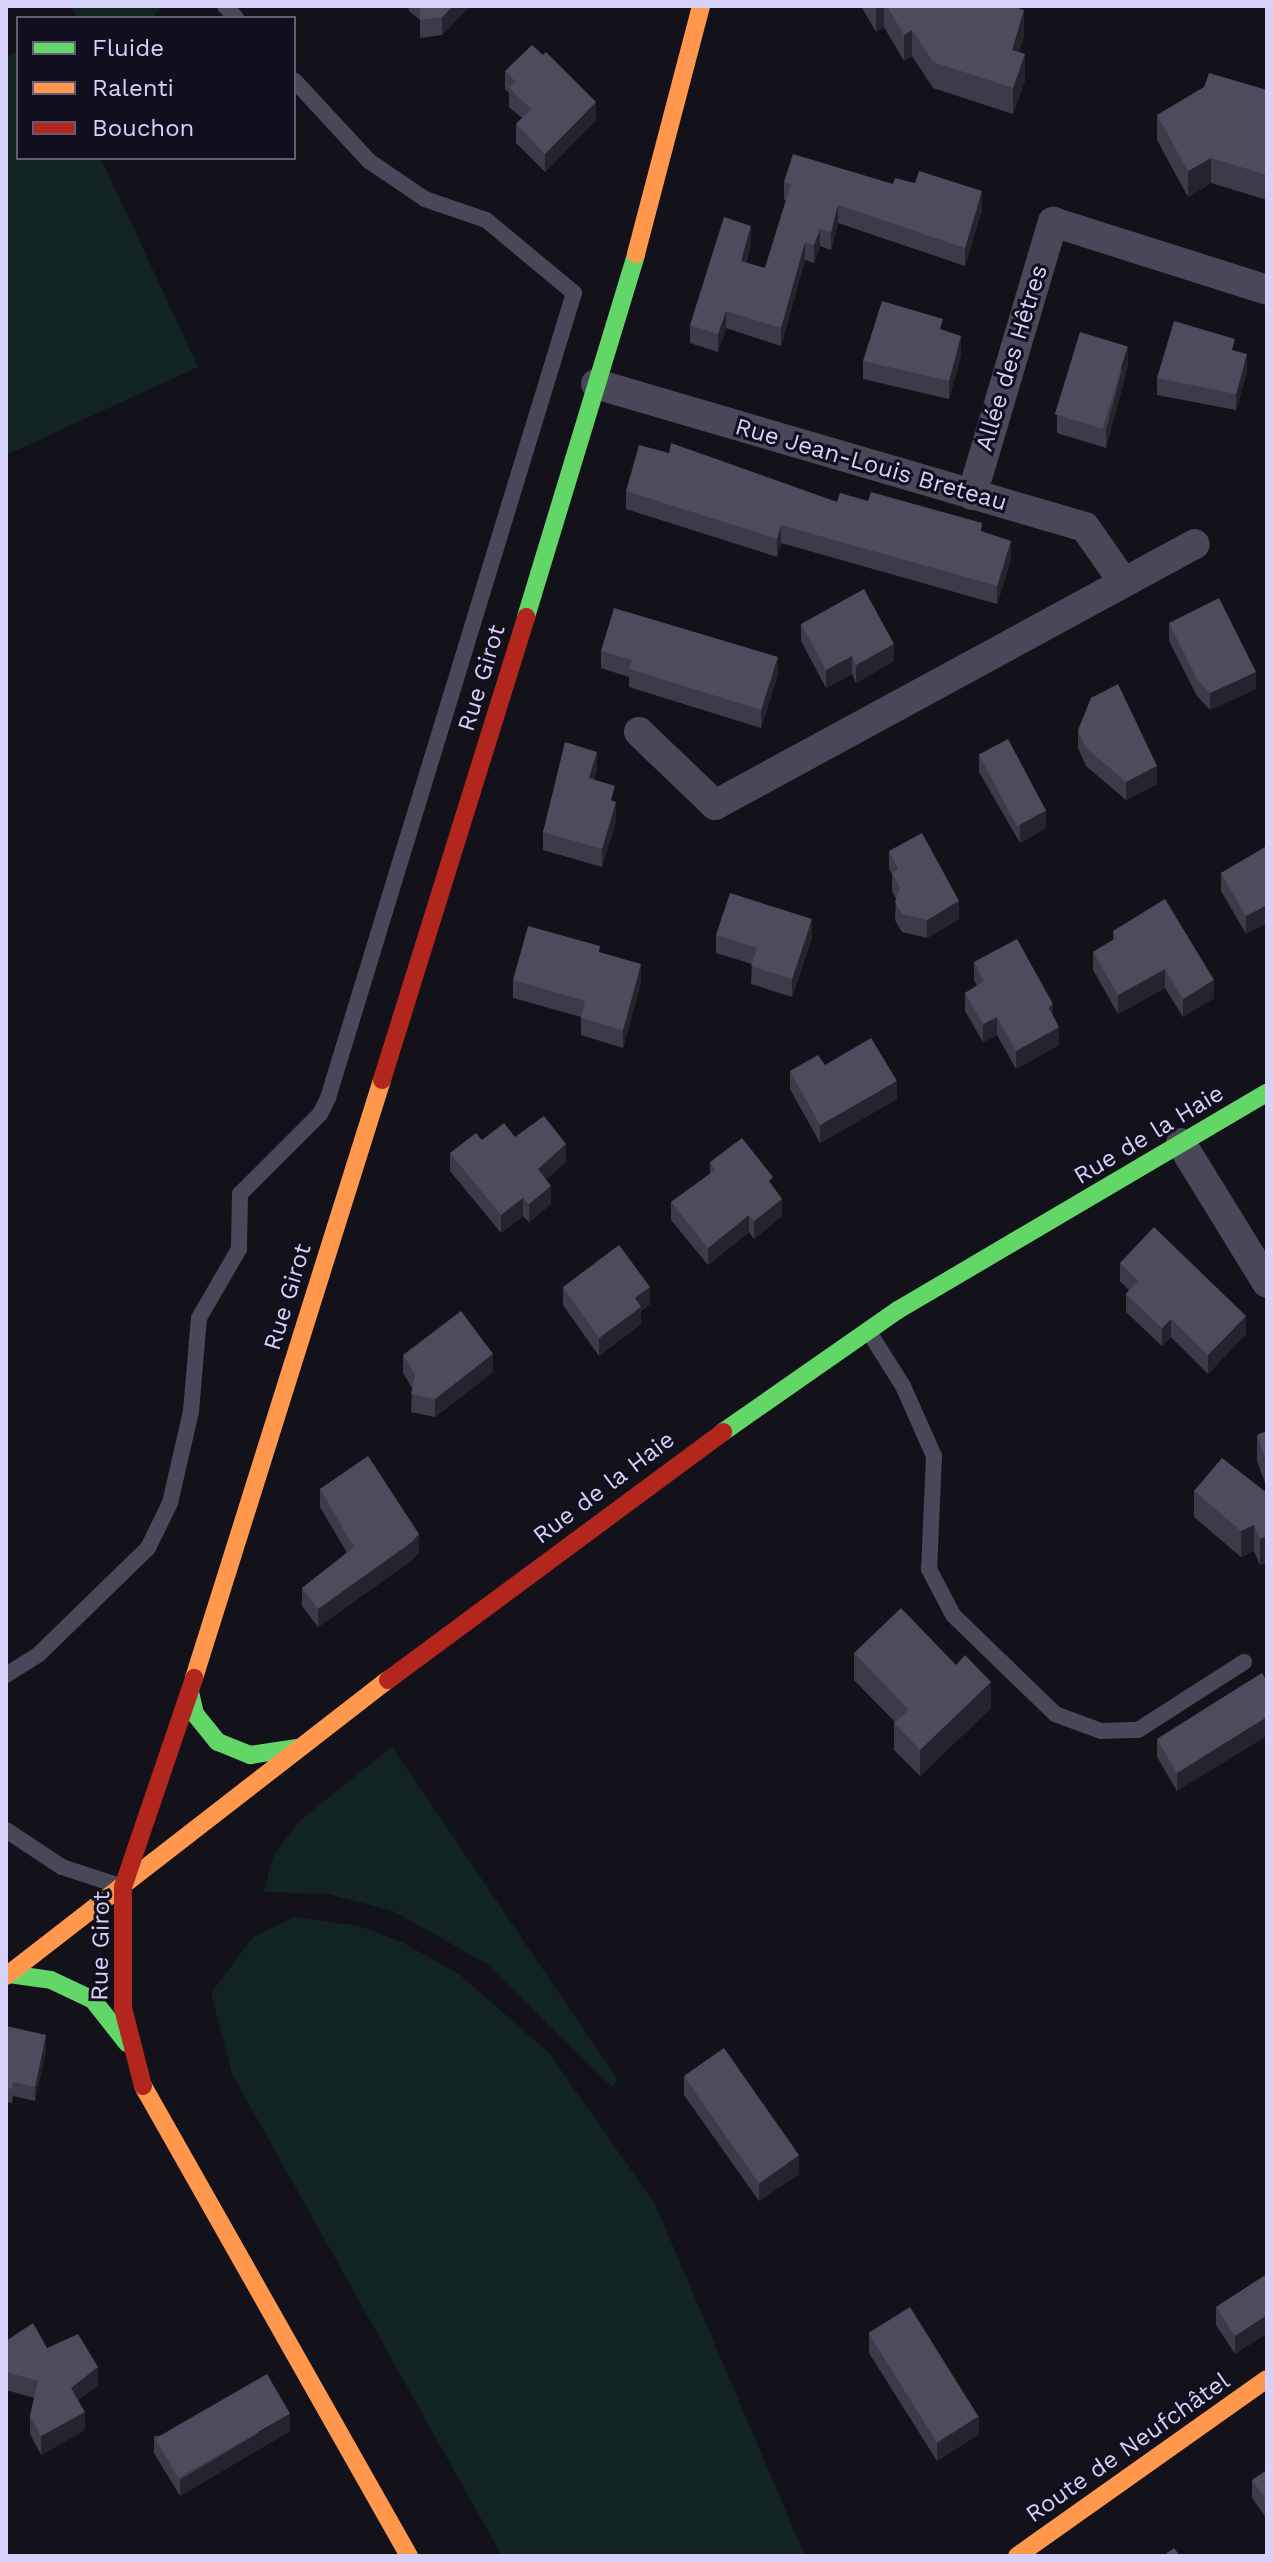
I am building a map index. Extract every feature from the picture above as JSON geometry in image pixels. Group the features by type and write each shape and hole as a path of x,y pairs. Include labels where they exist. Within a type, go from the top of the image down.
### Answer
{"street":[{"name":"Rue Girot","path":"409,2556 137,2076 127,2043 123,1887 190,1692 596,384 661,170 701,6"},
{"name":"Allée des Hêtres","path":"972,495 1053,222 1267,290"},
{"name":"Rue Jean-Louis Breteau","path":"596,384 1085,527 1122,580"},
{"path":"639,732 715,805 1122,580 1195,544"},
{"name":"Rue de la Haie","path":"8,1975 297,1748 699,1448 868,1331 1267,1093"},
{"path":"1181,1143 1267,1283"},
{"path":"190,1692 195,1714 218,1742 250,1755 297,1748"},
{"path":"8,1975 51,1980 93,2000 127,2043"},
{"name":"Route de Neufchâtel","path":"1017,2556 1267,2379"}],"lane":[{"path":"6,1675 39,1654 148,1548 170,1503 191,1411 199,1318 239,1249 240,1194 320,1114 328,1098 574,293 486,220 425,199 369,161 296,82"},
{"path":"868,1331 903,1386 934,1456 929,1569 953,1615 1055,1714 1101,1731 1138,1730 1244,1662"},
{"path":"6,1830 62,1867 123,1887"}],"shaded area":[{"path":"71,6 161,6 154,16 77,16"},
{"path":"16,52 16,160 102,160 198,367 6,455 6,56"},
{"path":"392,1747 618,2080 612,2087 487,1964 393,1911 328,1894 264,1892 273,1857 297,1823"},
{"path":"294,1917 359,1926 402,1942 460,1975 549,2053 655,2204 805,2556 502,2556 232,2074 211,1993 253,1937"}],"building":[{"path":"420,6 453,6 442,17 420,20"},
{"path":"887,6 1011,6 1024,10 1012,50 1025,54 1013,88 933,62 912,30 904,35"},
{"path":"532,45 543,55 546,52 596,102 545,154 516,124 531,109 509,88 516,82 505,71"},
{"path":"1209,73 1267,90 1267,175 1211,158 1188,171 1157,115 1204,87"},
{"path":"793,154 893,184 895,178 915,183 919,171 982,191 965,248 838,205 831,232 820,229 814,245 805,242 781,328 726,311 718,334 690,325 724,217 751,226 741,261 765,268 791,184 784,182"},
{"path":"882,301 943,319 940,329 961,336 949,381 863,361"},
{"path":"1174,321 1235,339 1232,350 1247,354 1236,394 1157,378"},
{"path":"1080,332 1128,347 1103,429 1055,414"},
{"path":"671,443 837,502 840,493 868,501 871,492 982,523 981,531 1011,541 997,586 781,525 777,539 626,491 639,445 669,453"},
{"path":"864,589 894,644 856,665 852,656 826,670 801,624"},
{"path":"1219,598 1256,672 1210,693 1197,679 1169,623"},
{"path":"614,608 778,657 761,710 629,669 632,660 601,651"},
{"path":"1118,684 1157,766 1126,782 1086,748 1078,730 1091,698"},
{"path":"1008,739 1046,811 1017,826 979,754"},
{"path":"565,742 597,752 589,778 615,786 611,800 616,802 602,849 543,832"},
{"path":"922,833 959,901 927,920 902,914 895,902 900,888 892,873 898,869 889,851"},
{"path":"1267,846 1267,905 1246,916 1221,873"},
{"path":"730,893 812,919 792,979 751,966 757,948 716,935"},
{"path":"1165,899 1214,980 1183,999 1165,969 1118,995 1093,952 1116,938 1113,931"},
{"path":"528,926 600,946 599,952 641,964 623,1030 581,1018 585,1001 513,980"},
{"path":"1017,939 1053,1004 1049,1008 1059,1027 1016,1051 997,1017 983,1024 965,993 984,981 974,962"},
{"path":"871,1038 897,1081 820,1125 790,1071 818,1055 825,1065"},
{"path":"544,1116 566,1144 538,1169 551,1186 529,1204 523,1198 501,1215 450,1153 476,1133 482,1140 504,1123 515,1137"},
{"path":"742,1138 773,1177 769,1181 782,1199 754,1221 749,1215 708,1248 671,1202 715,1170 710,1162"},
{"path":"1154,1227 1246,1316 1208,1355 1171,1319 1162,1328 1126,1294 1138,1281 1120,1263"},
{"path":"619,1245 650,1287 635,1298 641,1307 599,1338 563,1287"},
{"path":"461,1311 493,1354 435,1399 411,1394 415,1374 403,1355"},
{"path":"1267,1431 1267,1462 1257,1435"},
{"path":"368,1456 419,1534 318,1609 302,1588 354,1547 320,1489"},
{"path":"1222,1458 1267,1493 1267,1536 1260,1539 1254,1525 1241,1531 1194,1491"},
{"path":"901,1608 956,1665 965,1655 991,1682 920,1750 894,1723 909,1710 854,1653"},
{"path":"1262,1673 1267,1681 1267,1717 1177,1773 1157,1739"},
{"path":"6,2026 46,2035 35,2087 13,2082 12,2089 6,2088"},
{"path":"724,2048 799,2155 759,2183 684,2076"},
{"path":"1267,2274 1267,2315 1235,2336 1216,2307"},
{"path":"910,2307 978,2416 937,2442 868,2333"},
{"path":"33,2323 47,2348 78,2334 98,2367 71,2388 85,2412 41,2436 30,2416 38,2381 6,2372 6,2341"},
{"path":"267,2374 290,2414 178,2478 155,2438"},
{"path":"1267,2470 1267,2501 1252,2480"},
{"path":"1174,2548 1180,2556 1163,2556"}],"traffic: fast":[{"path":"526,617 636,254"},
{"path":"723,1432 898,1310 1267,1093"},
{"path":"190,1692 195,1714 218,1742 250,1755 297,1748"},
{"path":"9,1974 51,1980 93,2000 127,2043"}],"traffic: slow":[{"path":"636,254 701,6"},
{"path":"194,1678 382,1080"},
{"path":"6,1976 388,1680"},
{"path":"143,2086 409,2556"},
{"path":"1017,2556 1267,2379"}],"traffic: jam":[{"path":"382,1080 526,617"},
{"path":"388,1680 723,1432"},
{"path":"143,2086 123,2008 123,1887 194,1678"}]}
